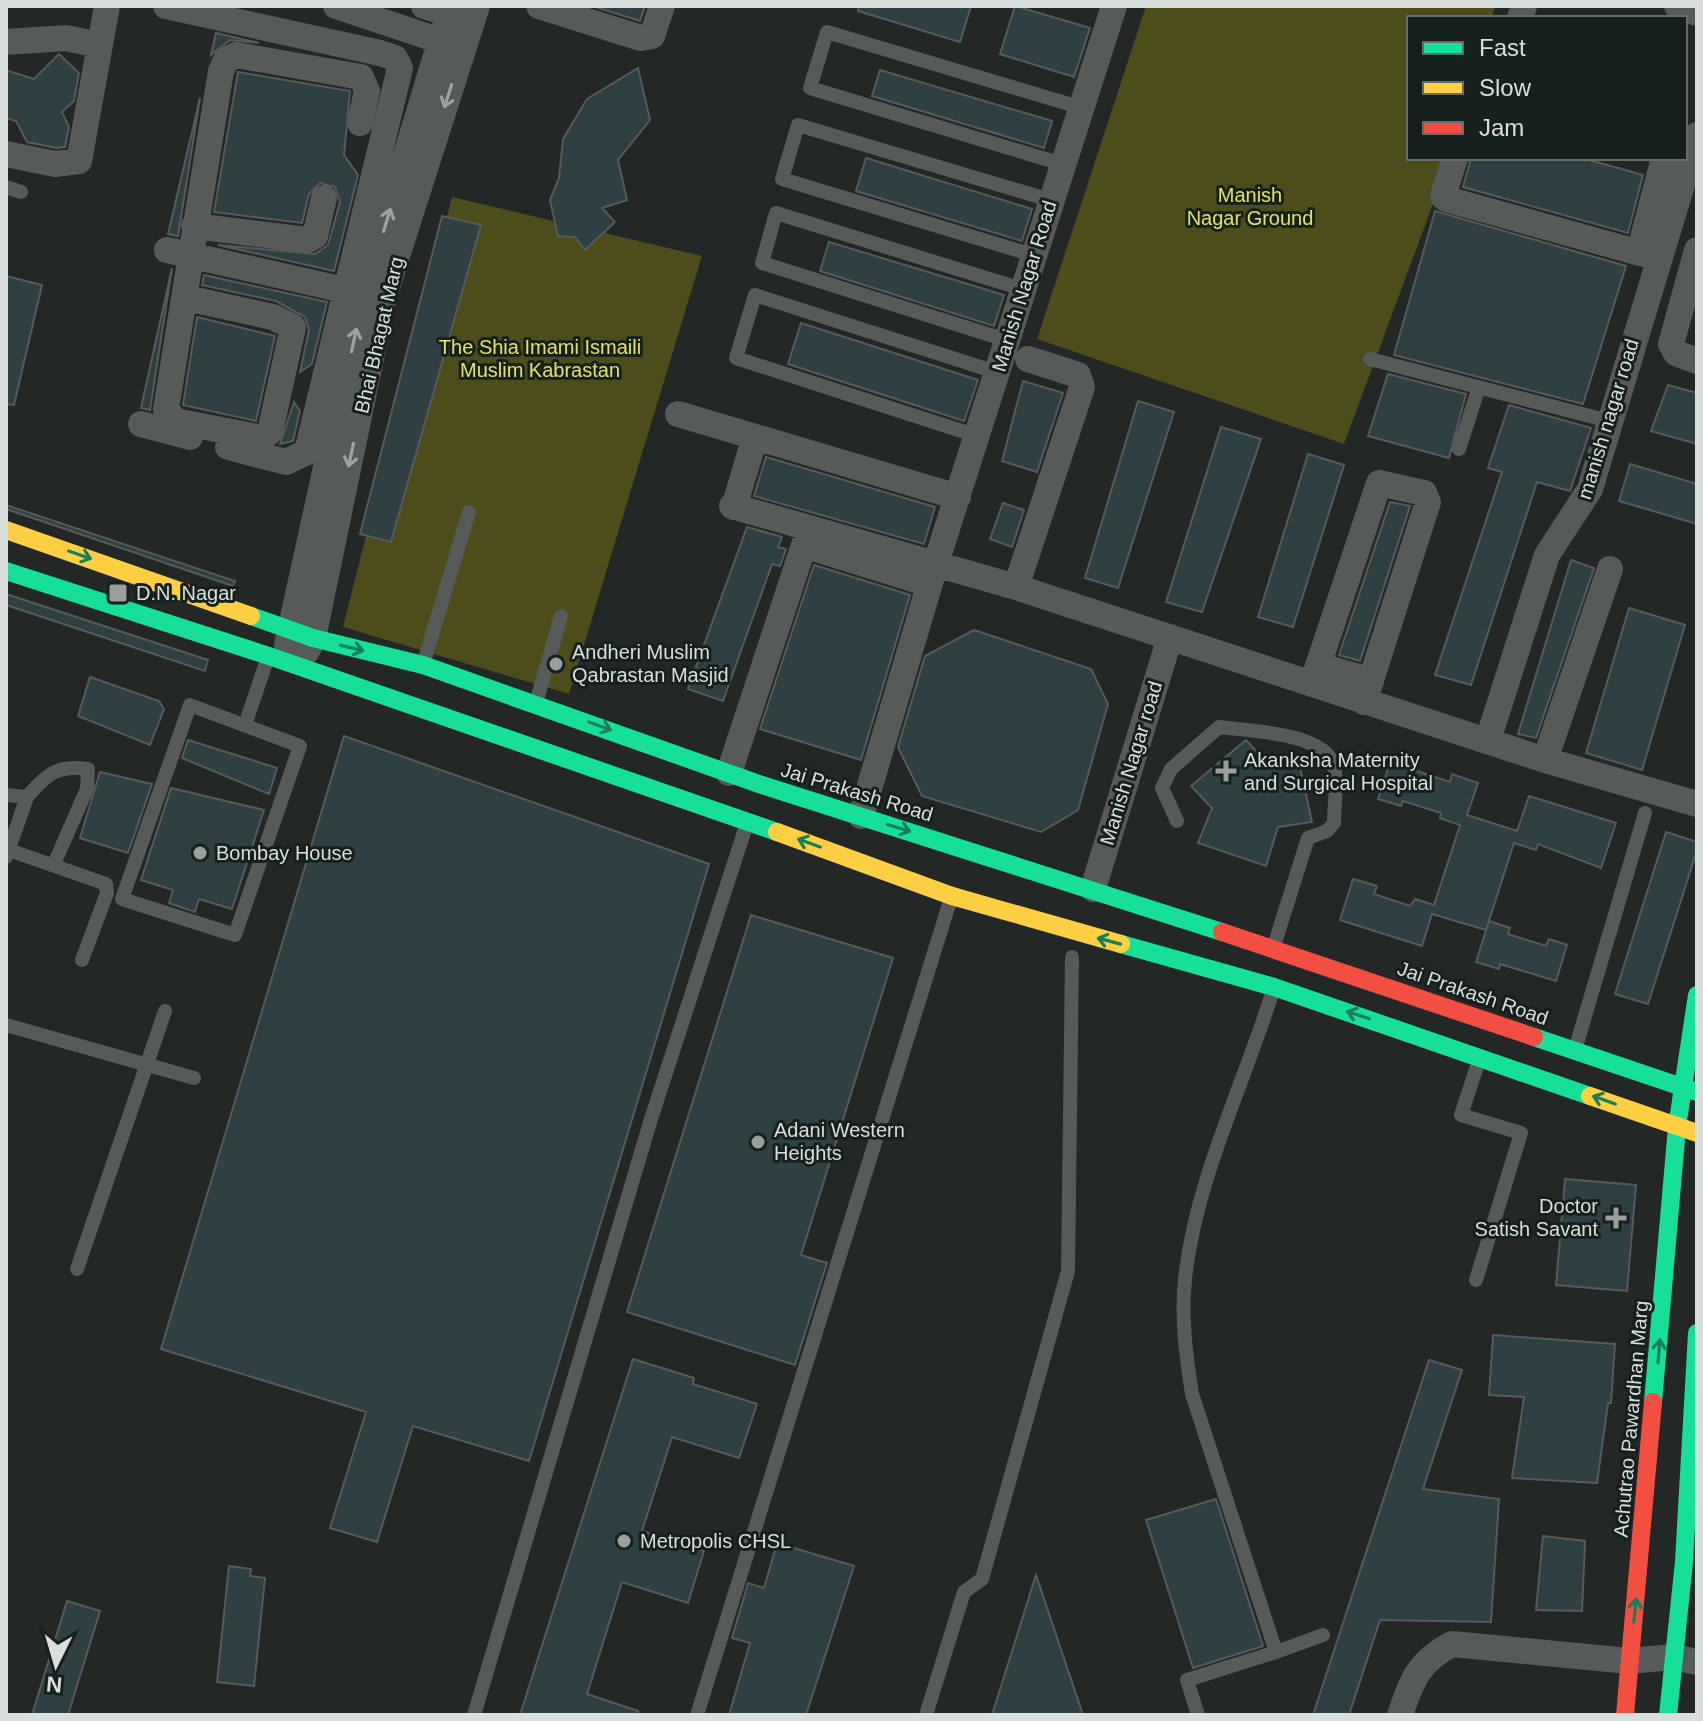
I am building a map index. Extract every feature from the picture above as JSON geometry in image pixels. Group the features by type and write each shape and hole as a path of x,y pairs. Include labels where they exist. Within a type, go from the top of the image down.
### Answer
{"main road":[{"name":"Jai Prakash Road","path":"6,530 303,634 423,665 729,773 753,802 861,816 1093,889 1690,1090"},
{"name":"Jai Prakash Road","path":"6,571 283,662 753,802 952,896 1274,987 1697,1133"},
{"name":"Achutrao Pawardhan Marg","path":"1625,1715 1677,1127 1690,1090 1697,995"},
{"path":"1668,1715 1685,1659 1697,1333"}],"street":[{"path":"6,154 55,164 79,161 107,6"},
{"path":"166,6 395,58 400,68 317,570 303,634 283,662"},
{"path":"336,6 452,45"},
{"path":"539,6 641,38 652,36 662,6"},
{"name":"Manish Nagar Road","path":"861,816 926,567 958,497 1079,107 1114,6"},
{"path":"1677,6 1697,13"},
{"name":"Bhai Bhagat Marg","path":"365,294 452,45 455,11"},
{"path":"6,42 66,38 99,45"},
{"path":"186,298 273,317 293,327 270,432 262,438 175,421 166,409 186,298 179,252 194,226 219,80 226,60 236,55 249,56 361,77 367,91 360,123"},
{"path":"1454,160 1444,198 1648,256 1664,160"},
{"name":"manish nagar road","path":"1488,740 1547,555 1584,502 1609,421 1648,256 1685,160"},
{"path":"194,226 308,240 315,236 324,198"},
{"path":"1697,250 1671,344 1676,353 1697,361"},
{"path":"179,252 365,294"},
{"path":"141,424 286,462 297,459 307,452 365,294"},
{"path":"1016,587 1082,387 1078,375 1028,359"},
{"path":"678,414 958,497"},
{"path":"755,437 735,503 845,535 926,567"},
{"path":"1315,675 1379,483 1424,493 1428,502 1368,691"},
{"path":"729,773 804,545 1016,587 1170,637 1368,691 1545,760 1697,804"},
{"path":"1545,760 1610,569"},
{"name":"Manish Nagar road","path":"1093,889 1170,637"},
{"path":"1400,1715 1414,1675 1430,1656 1452,1644 1629,1661 1685,1659"}],"lane":[{"path":"1062,164 810,88 827,32 1079,107"},
{"path":"1033,255 782,179 798,125 1050,200"},
{"path":"1006,340 762,263 776,213 1022,289"},
{"path":"977,436 736,358 755,295 996,372"},
{"path":"1370,359 1609,421"},
{"path":"1459,449 1479,387"},
{"path":"423,665 469,512"},
{"path":"536,703 561,616"},
{"path":"245,725 283,662"},
{"path":"190,705 245,725 300,746 235,935 122,899 190,705"},
{"path":"1177,821 1162,788 1171,769 1219,727 1307,740 1323,750 1334,764 1334,823 1327,831 1308,838 1273,950"},
{"path":"54,864 87,789 88,769 59,768 49,772 27,797 7,854 54,864 106,884 107,893 82,960"},
{"path":"6,795 27,797"},
{"path":"474,1715 651,1119 753,802"},
{"path":"1575,1051 1645,813"},
{"path":"697,1715 952,896"},
{"path":"926,1715 964,1592 982,1579 1068,1271 1072,957"},
{"path":"1274,987 1203,1193 1185,1279 1183,1312 1192,1394 1276,1652"},
{"path":"77,1269 165,1011"},
{"path":"6,1025 194,1078"},
{"path":"1476,1280 1521,1133 1461,1115 1480,1056"},
{"path":"1198,1715 1187,1680 1323,1635"}],"green space":[{"name":"Manish Nagar Ground","path":"1146,6 1495,6 1492,16 1407,16 1407,160 1449,160 1344,444 1037,339"},
{"name":"The Shia Imami Ismaili Muslim Kabrastan","path":"452,197 702,256 569,694 343,627"}],"building":[{"path":"592,6 645,6 640,21"},
{"path":"859,6 971,6 960,42 858,11"},
{"path":"1015,6 1090,28 1074,77 1000,54"},
{"path":"216,33 259,43 230,40 211,55"},
{"path":"59,54 79,73 74,101 62,112 69,127 65,147 56,148 27,142 16,121 6,118 6,70 34,79"},
{"path":"638,68 650,120 618,160 627,200 602,208 615,222 585,250 575,237 558,236 550,200 559,178 563,139 587,99"},
{"path":"880,70 1052,121 1044,148 872,96"},
{"path":"238,72 350,91 344,155 358,175 334,271 218,245 315,254 328,245 340,202 335,187 320,183 309,194 302,223 214,212"},
{"path":"200,98 178,236 168,234"},
{"path":"866,158 1032,209 1022,241 856,191"},
{"path":"1470,160 1589,160 1643,175 1628,233 1463,187"},
{"path":"1435,211 1626,266 1583,404 1394,355"},
{"path":"442,216 481,225 391,542 360,534"},
{"path":"829,242 1004,295 994,326 820,271"},
{"path":"172,268 150,410 141,408"},
{"path":"204,275 327,302 312,364 300,372 309,330 305,317 276,301 202,285"},
{"path":"6,276 42,285 14,405 6,404"},
{"path":"197,317 275,336 256,421 183,405"},
{"path":"801,323 978,380 964,421 788,364"},
{"path":"1388,374 1466,394 1449,458 1368,436"},
{"path":"1023,381 1063,393 1037,472 1002,461"},
{"path":"1668,385 1697,393 1697,444 1651,431"},
{"path":"1138,401 1174,412 1118,588 1085,578"},
{"path":"294,402 300,411 293,441 280,444"},
{"path":"1509,405 1591,428 1570,491 1537,482 1471,685 1435,675 1502,472 1488,468"},
{"path":"1221,427 1261,439 1202,612 1166,602"},
{"path":"1308,454 1344,465 1293,627 1258,617"},
{"path":"766,457 935,507 924,544 754,496"},
{"path":"1630,464 1697,484 1697,524 1619,501"},
{"path":"1390,502 1410,506 1360,661 1339,655"},
{"path":"1003,503 1024,510 1012,547 990,539"},
{"path":"6,505 235,581 233,586 6,509"},
{"path":"747,527 782,537 778,547 786,549 780,566 772,564 723,701 688,689"},
{"path":"1571,560 1594,568 1536,738 1518,734"},
{"path":"814,565 910,595 861,760 760,729"},
{"path":"6,594 208,660 205,671 6,605"},
{"path":"1629,608 1685,625 1642,770 1586,753"},
{"path":"974,630 1091,669 1108,704 1078,810 1041,832 922,796 898,747 925,656"},
{"path":"90,677 159,701 164,709 150,745 78,716"},
{"path":"344,736 709,864 529,1461 413,1426 377,1542 330,1528 366,1412 161,1349"},
{"path":"188,740 277,768 269,794 182,758"},
{"path":"1246,740 1269,765 1298,758 1312,822 1278,827 1266,866 1198,843 1212,808 1191,786"},
{"path":"1392,756 1415,763 1414,770 1450,782 1452,774 1478,783 1467,815 1517,831 1529,796 1616,823 1601,868 1538,844 1536,850 1514,843 1486,930 1432,914 1422,946 1340,920 1353,879 1377,886 1374,894 1410,906 1415,899 1434,905 1460,825 1440,818 1441,813 1403,801 1401,806 1378,799"},
{"path":"100,772 152,784 128,853 80,838"},
{"name":"Bombay House","path":"171,788 264,810 232,909 199,899 195,912 169,903 173,890 141,880"},
{"path":"1666,832 1697,842 1697,850 1648,1004 1615,994"},
{"name":"Adani Western Heights","path":"751,915 893,958 801,1255 827,1263 795,1365 627,1312"},
{"path":"1489,921 1510,928 1508,934 1546,946 1549,939 1567,945 1556,981 1500,964 1499,969 1476,962"},
{"path":"1565,1179 1636,1185 1627,1291 1556,1285"},
{"path":"1493,1335 1615,1344 1611,1403 1608,1403 1597,1483 1512,1478 1524,1397 1489,1395"},
{"name":"Metropolis CHSL","path":"633,1359 694,1378 693,1384 757,1404 739,1458 672,1437 642,1531 704,1551 688,1603 622,1582 587,1694 638,1711 638,1715 520,1715"},
{"path":"1429,1360 1462,1370 1423,1489 1499,1499 1491,1622 1380,1620 1349,1715 1313,1715"},
{"path":"1216,1499 1263,1646 1193,1668 1146,1520"},
{"path":"1543,1536 1585,1541 1582,1611 1536,1610"},
{"path":"777,1543 854,1566 806,1715 729,1715 750,1643 732,1638 748,1583 764,1588"},
{"path":"229,1566 251,1569 250,1576 265,1578 254,1686 217,1682"},
{"path":"1036,1575 1083,1715 992,1715"},
{"path":"67,1601 100,1611 68,1715 32,1715"}],"traffic: fast":[{"path":"6,571 269,656 777,832"},
{"path":"251,616 313,638 423,665 759,784 1222,932"},
{"path":"1121,944 1274,987 1590,1096"},
{"path":"1653,1402 1677,1127 1697,995"},
{"path":"1534,1037 1697,1092"},
{"path":"1668,1715 1684,1562 1697,1333"}],"traffic: slow":[{"path":"6,530 251,616"},
{"path":"777,832 952,896 1121,944"},
{"path":"1590,1096 1697,1133"}],"traffic: jam":[{"path":"1222,932 1534,1037"},
{"path":"1625,1715 1653,1402"}],"place":[{"name":"D.N. Nagar","path":"118,593"},
{"name":"Andheri Muslim Qabrastan Masjid","path":"556,664"},
{"name":"Akanksha Maternity and Surgical Hospital","path":"1226,771"},
{"name":"Bombay House","path":"200,853"},
{"name":"Adani Western Heights","path":"758,1142"},
{"name":"Doctor Satish Savant","path":"1616,1218"},
{"name":"Metropolis CHSL","path":"624,1541"}]}
